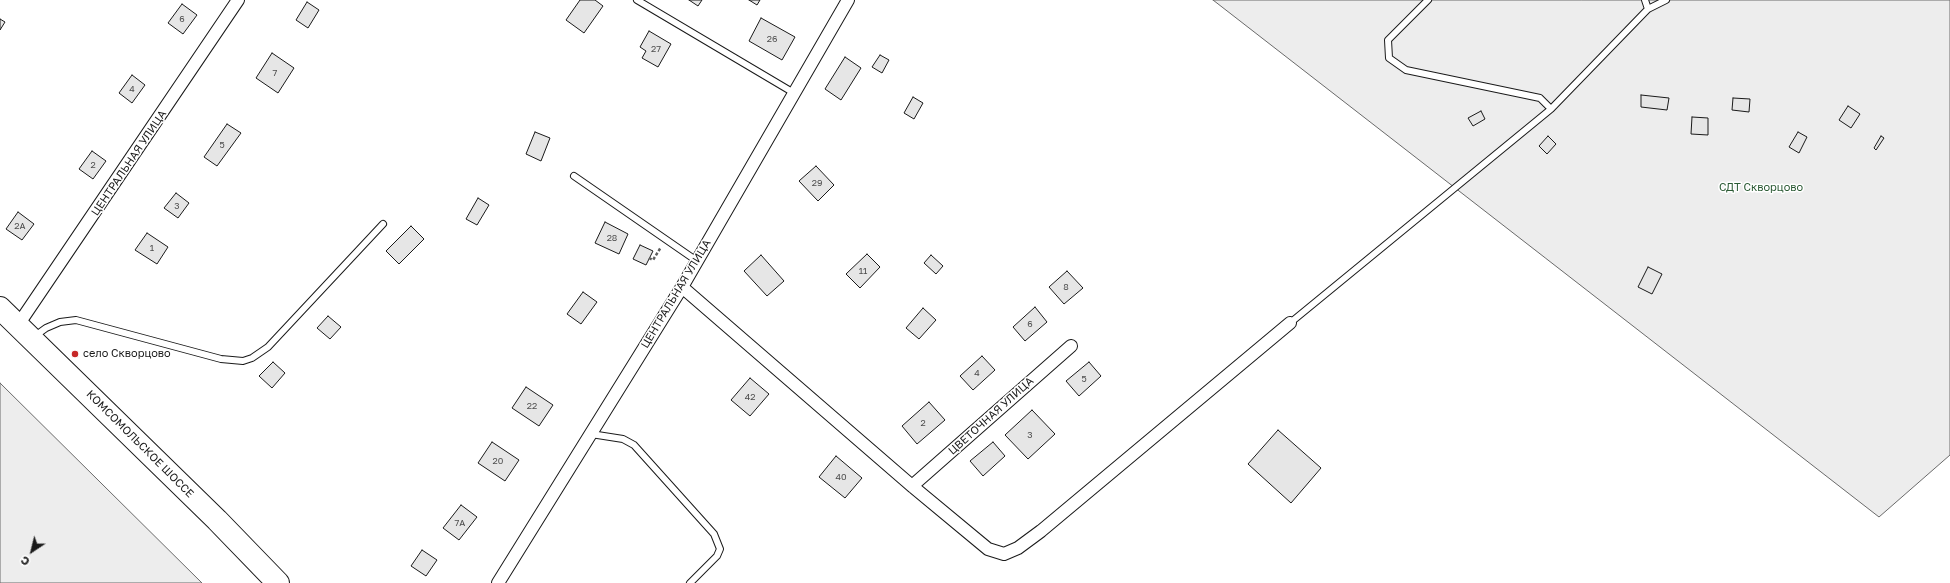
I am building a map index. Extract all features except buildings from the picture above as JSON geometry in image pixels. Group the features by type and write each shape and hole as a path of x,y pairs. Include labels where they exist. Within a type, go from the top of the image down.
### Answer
{"highway":[{"name":"КОМСОМОЛЬСКОЕ ШОССЕ","path":"0,308 217,520 278,583"}],"street":[{"name":"ЦЕНТРАЛЬНАЯ УЛИЦА","path":"25,332 135,154 238,0"},
{"name":"ЦЕНТРАЛЬНАЯ УЛИЦА","path":"498,583 682,287 848,0"},
{"path":"682,287 912,486 988,548 1004,554 1018,548 1290,323"},
{"name":"ЦВЕТОЧНАЯ УЛИЦА","path":"912,486 1071,346"}],"lane":[{"path":"637,0 794,93"},
{"path":"1428,0 1388,40 1389,58 1406,70 1540,98 1551,109"},
{"path":"1645,0 1648,10"},
{"path":"1290,323 1551,109 1648,10 1666,0"},
{"path":"574,176 697,261"},
{"path":"25,332 46,328 60,322 76,320 221,360 243,361 252,358 268,346 383,224"},
{"path":"591,434 622,439 634,445 714,534 720,549 717,556 690,583"}],"path":[{"path":"649,258 653,260 665,239"}],"shaded area":[{"name":"СДТ Скворцово","path":"1213,0 1950,0 1950,455 1879,517"},
{"path":"0,383 202,583 0,583"}],"place":[{"name":"село Скворцово","path":"75,354"}]}
